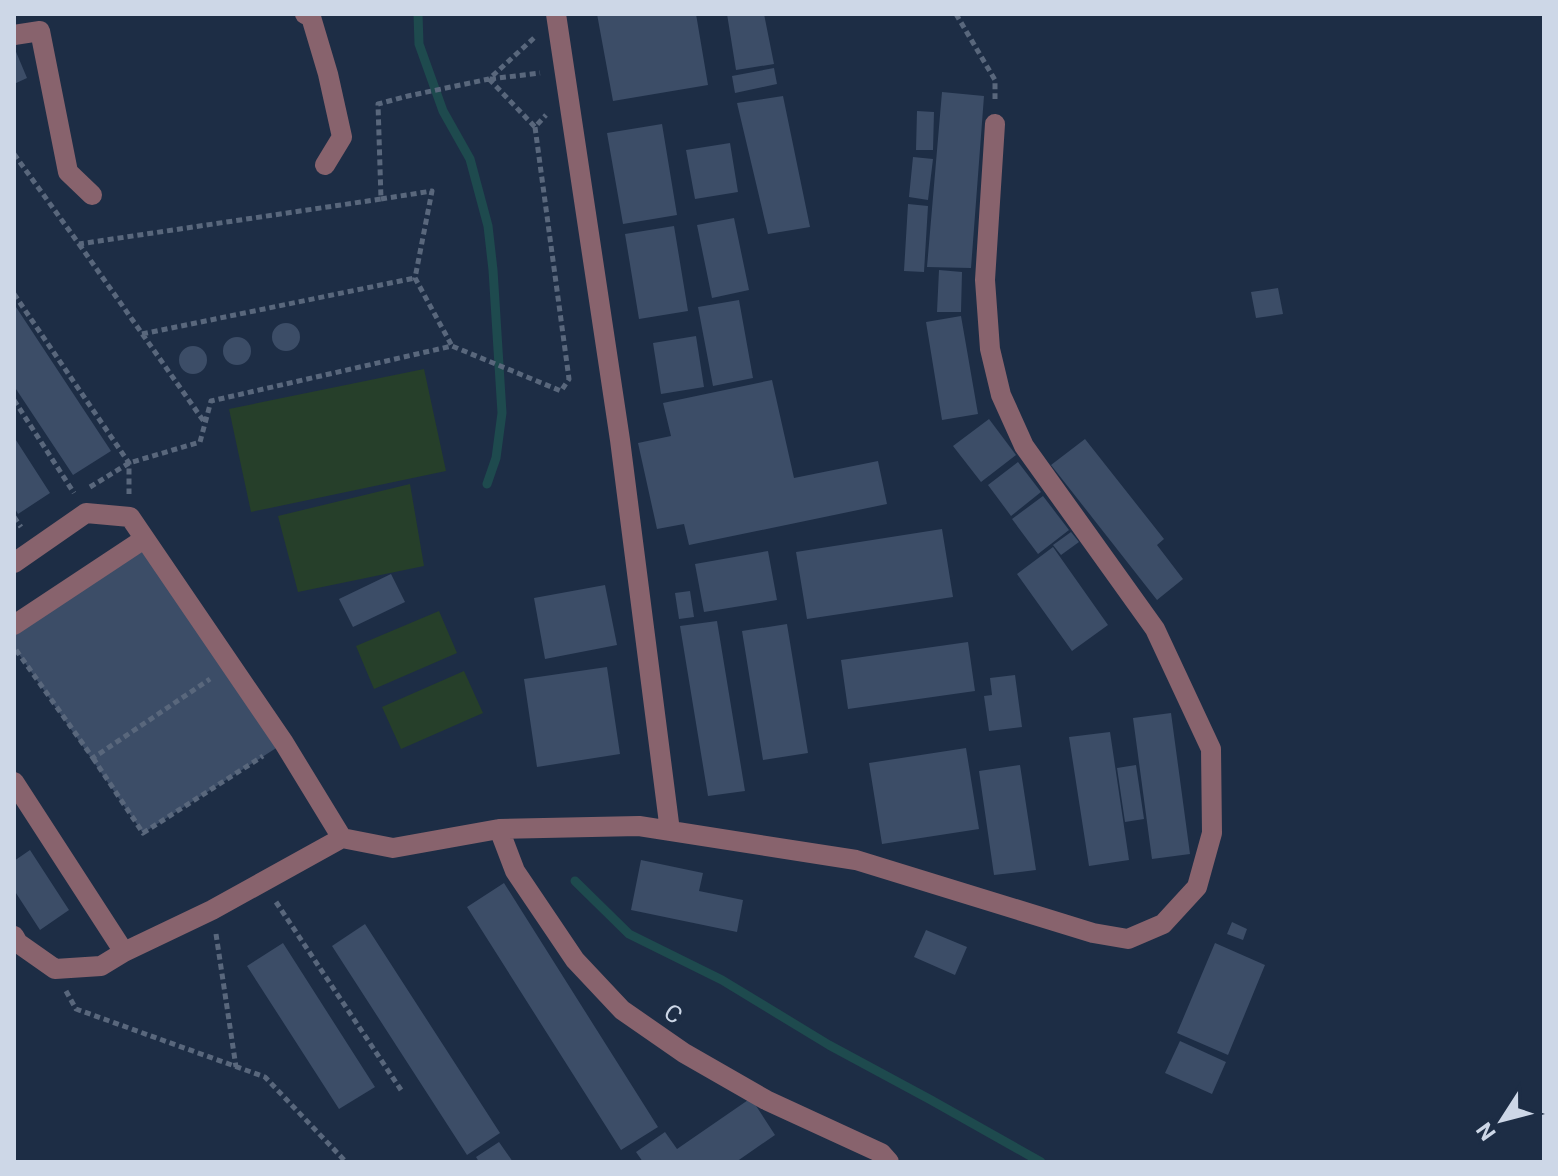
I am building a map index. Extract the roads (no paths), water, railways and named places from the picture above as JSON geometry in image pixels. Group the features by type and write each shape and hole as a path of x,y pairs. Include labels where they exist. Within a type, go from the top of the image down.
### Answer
{"street":[{"path":"305,14 311,17 342,137 325,165"},
{"path":"556,14 620,440 670,831"},
{"path":"14,35 40,31 68,172 92,195"},
{"path":"14,936 18,943 55,969 101,966 212,910 342,838 393,848 499,829 639,826 856,860 1093,933 1128,939 1163,924 1197,887 1212,833 1211,749 1155,629 1024,446 1001,395 990,349 985,280 995,124"},
{"path":"14,563 86,513 130,517 284,743 342,838"},
{"path":"14,625 144,539"},
{"path":"14,782 124,952"},
{"name":"C","path":"499,829 515,871 575,960 622,1010 684,1053 766,1100 881,1153 889,1162"}],"waterway":[{"path":"418,14 419,44 443,111 470,159 488,226 502,413 496,458 487,484"},
{"path":"575,881 629,934 722,980 829,1045 1041,1162"}]}
